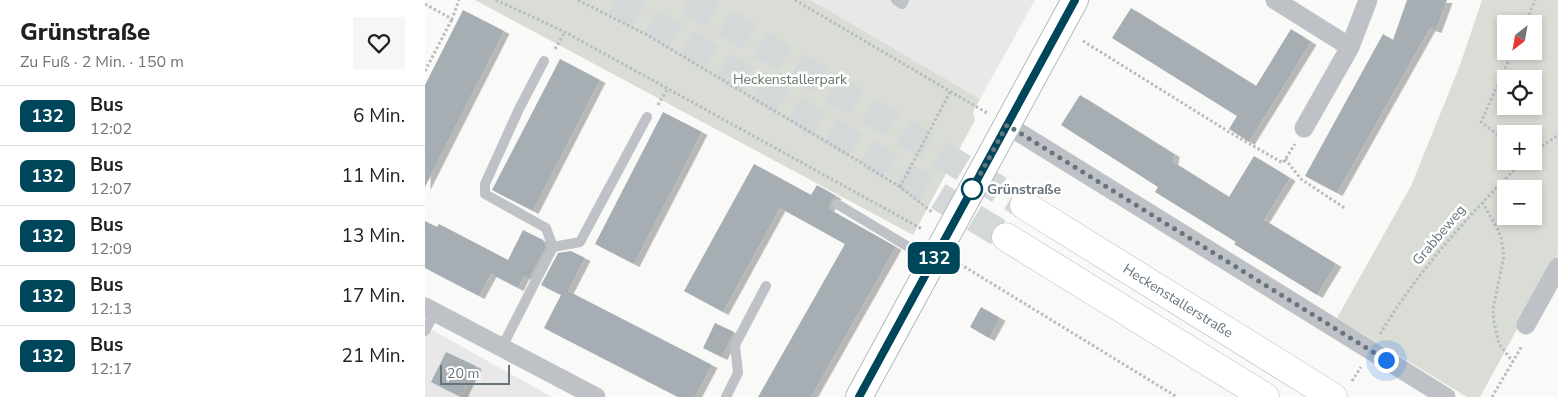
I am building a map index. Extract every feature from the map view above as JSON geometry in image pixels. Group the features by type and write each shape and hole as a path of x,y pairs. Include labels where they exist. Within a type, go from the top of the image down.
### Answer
{"highway":[{"name":"Heckenstallerstraße","path":"1024,205 1333,397"},
{"path":"1006,237 1265,397"}],"street":[{"path":"1275,0 1351,47"},
{"path":"1304,128 1351,47 1368,0"},
{"path":"859,397 938,251 998,120 1069,2"},
{"path":"998,120 1446,397"},
{"path":"1526,325 1558,267"},
{"path":"430,309 596,397"}],"lane":[{"path":"895,0 902,4 904,0"},
{"path":"502,347 553,247 546,228 485,194 485,184 519,109 545,61"},
{"path":"553,247 580,242 647,117"},
{"path":"837,204 938,251"},
{"path":"726,397 738,373 735,345 766,286"},
{"path":"425,331 430,309"}],"path":[{"path":"425,71 452,19 459,0"},
{"path":"496,0 565,32 938,251 1177,397"},
{"path":"578,0 647,35 900,187 934,214"},
{"path":"795,0 998,120"},
{"path":"1529,15 1535,0"},
{"path":"425,4 452,19"},
{"path":"1083,42 1283,164 1304,128"},
{"path":"1497,134 1481,122 1509,60"},
{"path":"900,187 950,92"},
{"path":"1542,146 1558,134"},
{"path":"1285,159 1301,179 1346,209"},
{"name":"Grabbeweg","path":"1382,330 1442,246 1514,170"},
{"path":"1482,202 1497,226 1501,237 1504,256 1493,309 1494,322 1499,344 1513,362"},
{"path":"1492,397 1532,329 1526,325"}],"shaded area":[{"path":"811,0 1035,0 980,99"},
{"path":"425,326 552,397 425,397"}],"green space":[{"name":"Heckenstallerpark","path":"475,0 811,0 980,99 973,112 975,120 913,235"},
{"path":"1482,0 1558,0 1558,254 1480,397 1467,397 1337,318 1411,186 1460,65"}],"building":[{"path":"1407,0 1447,0 1436,30 1430,28 1337,193 1305,176 1383,34 1393,40"},
{"path":"1131,8 1256,86 1291,29 1311,42 1249,142 1229,129 1237,116 1112,38"},
{"path":"463,10 504,31 425,187 425,85"},
{"path":"560,59 600,80 533,211 492,190"},
{"path":"1080,95 1174,154 1173,162 1229,197 1254,156 1290,178 1264,220 1336,264 1317,295 1155,192 1158,187 1061,125"},
{"path":"663,112 702,132 634,264 595,244"},
{"path":"754,164 811,195 817,185 836,196 831,201 829,209 896,247 811,397 758,397 845,244 780,208 723,312 684,291"},
{"path":"425,221 437,227 439,224 508,260 523,230 543,240 546,247 529,279 524,276 518,288 491,274 479,296 425,268"},
{"path":"571,251 585,258 568,291 712,365 695,397 678,397 544,328 561,295 541,285 558,253"},
{"path":"981,307 1000,318 989,338 970,327"},
{"path":"715,323 734,332 722,357 703,348"},
{"path":"446,352 476,366 461,397 431,382"}],"tunnel":[{"path":"615,0 1006,237"},
{"path":"689,0 1024,205"}],"bus line":[{"name":"132","path":"859,397 1075,0"}],"place":[{"name":"Grünstraße","path":"972,189"}],"route":[{"path":"972,189 970,193 1007,125 1386,360"}]}
